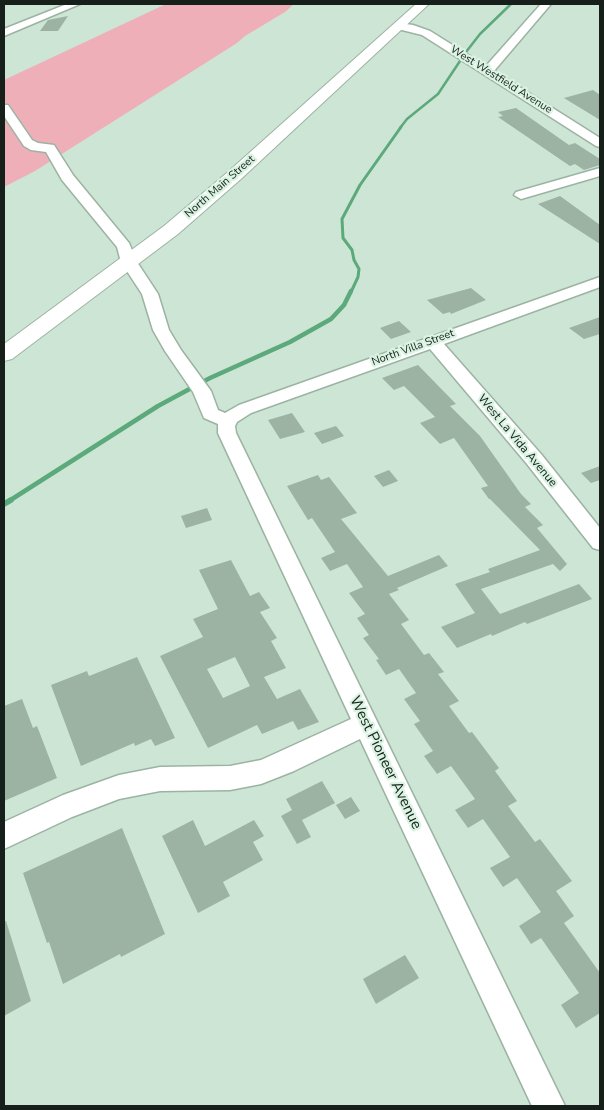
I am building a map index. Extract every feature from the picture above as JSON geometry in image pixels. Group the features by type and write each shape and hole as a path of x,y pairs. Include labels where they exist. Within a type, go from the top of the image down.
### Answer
{"main road":[{"name":"North Main Street","path":"4,354 171,230 235,175 423,4"}],"street":[{"path":"4,33 75,4"},
{"path":"487,72 546,4"},
{"name":"West Westfield Avenue","path":"398,26 422,31 600,143"},
{"path":"4,108 28,143 35,147 50,148 68,177 124,246 129,262 150,294 160,330 202,391 210,414 228,420"},
{"path":"521,195 600,172"},
{"name":"North Villa Street","path":"228,420 245,409 600,282"},
{"name":"West La Vida Avenue","path":"433,341 534,459 600,542"},
{"name":"West Pioneer Avenue","path":"228,420 227,433 366,724 540,1103"},
{"path":"4,836 63,808 118,786 160,779 230,778 261,772 285,763 366,724"}],"shaded area":[{"path":"166,4 294,4 285,12 245,36 237,43 35,171 4,187 4,80"}],"building":[{"path":"68,16 58,31 40,31 48,20"},
{"path":"593,90 600,95 600,120 564,98"},
{"path":"516,108 569,145 575,143 600,159 600,165 584,170 575,164 570,166 498,117 503,116 498,112"},
{"path":"560,196 600,225 600,244 538,204"},
{"path":"471,288 486,300 451,314 450,312 443,314 427,300"},
{"path":"600,317 600,334 584,339 569,328"},
{"path":"399,321 411,332 391,339 380,328"},
{"path":"418,365 456,404 450,406 480,436 521,494 531,504 525,507 543,525 537,528 567,564 560,571 553,564 481,589 500,614 579,584 592,599 527,624 525,622 492,636 491,634 457,648 441,627 475,613 455,584 490,572 488,569 540,550 489,499 481,488 488,486 454,438 440,444 420,423 435,417 404,386 394,390 382,378"},
{"path":"292,413 305,432 280,439 268,420"},
{"path":"336,426 344,436 322,444 314,433"},
{"path":"600,466 600,480 591,483 581,473"},
{"path":"389,470 398,481 383,487 374,476"},
{"path":"318,475 321,480 329,477 357,513 341,519 388,576 439,555 448,566 397,588 399,590 389,594 409,620 401,624 424,655 429,653 444,672 438,674 459,701 449,706 469,733 472,732 499,768 495,771 517,801 508,806 535,842 540,839 572,881 556,891 574,916 564,923 600,973 600,1013 576,1028 561,1005 579,993 541,938 531,944 519,926 541,912 517,878 503,887 490,868 510,857 483,819 468,828 455,810 475,799 451,766 437,774 424,756 433,751 414,724 420,721 404,699 416,693 399,669 386,675 376,660 379,659 363,638 369,635 357,618 365,614 349,593 363,587 347,564 330,571 321,558 335,552 312,518 308,520 287,486"},
{"path":"207,508 212,520 186,528 181,516"},
{"path":"231,560 250,596 259,592 270,608 260,612 277,638 271,641 286,668 264,677 277,699 300,689 319,722 298,730 293,721 262,734 257,725 208,748 160,656 203,637 193,619 218,609 199,570","holes":["235,657 250,686 223,698 207,669"]},
{"path":"137,657 175,738 155,746 151,739 135,746 134,743 81,766 51,685 87,671 89,676"},
{"path":"22,699 33,728 37,726 57,778 4,801 4,706"},
{"path":"322,781 335,803 302,820 311,837 297,844 281,816 292,810 286,799"},
{"path":"351,797 360,811 345,819 336,805"},
{"path":"193,820 205,846 254,820 264,836 253,842 263,860 223,882 230,896 198,913 162,836"},
{"path":"122,828 165,934 121,957 120,954 63,984 23,873"},
{"path":"4,921 6,921 31,1001 4,1016"},
{"path":"405,955 419,978 376,1004 363,979"}],"waterway":[{"path":"466,52 480,34 511,4"},
{"path":"400,128 407,119 438,94 460,61"},
{"path":"351,292 358,277 359,269 354,260 352,250 343,238 342,219 360,185 401,127"},
{"path":"9,501 158,406 210,378 290,342 331,319 344,305 351,291"},
{"path":"4,504 11,500"}]}
